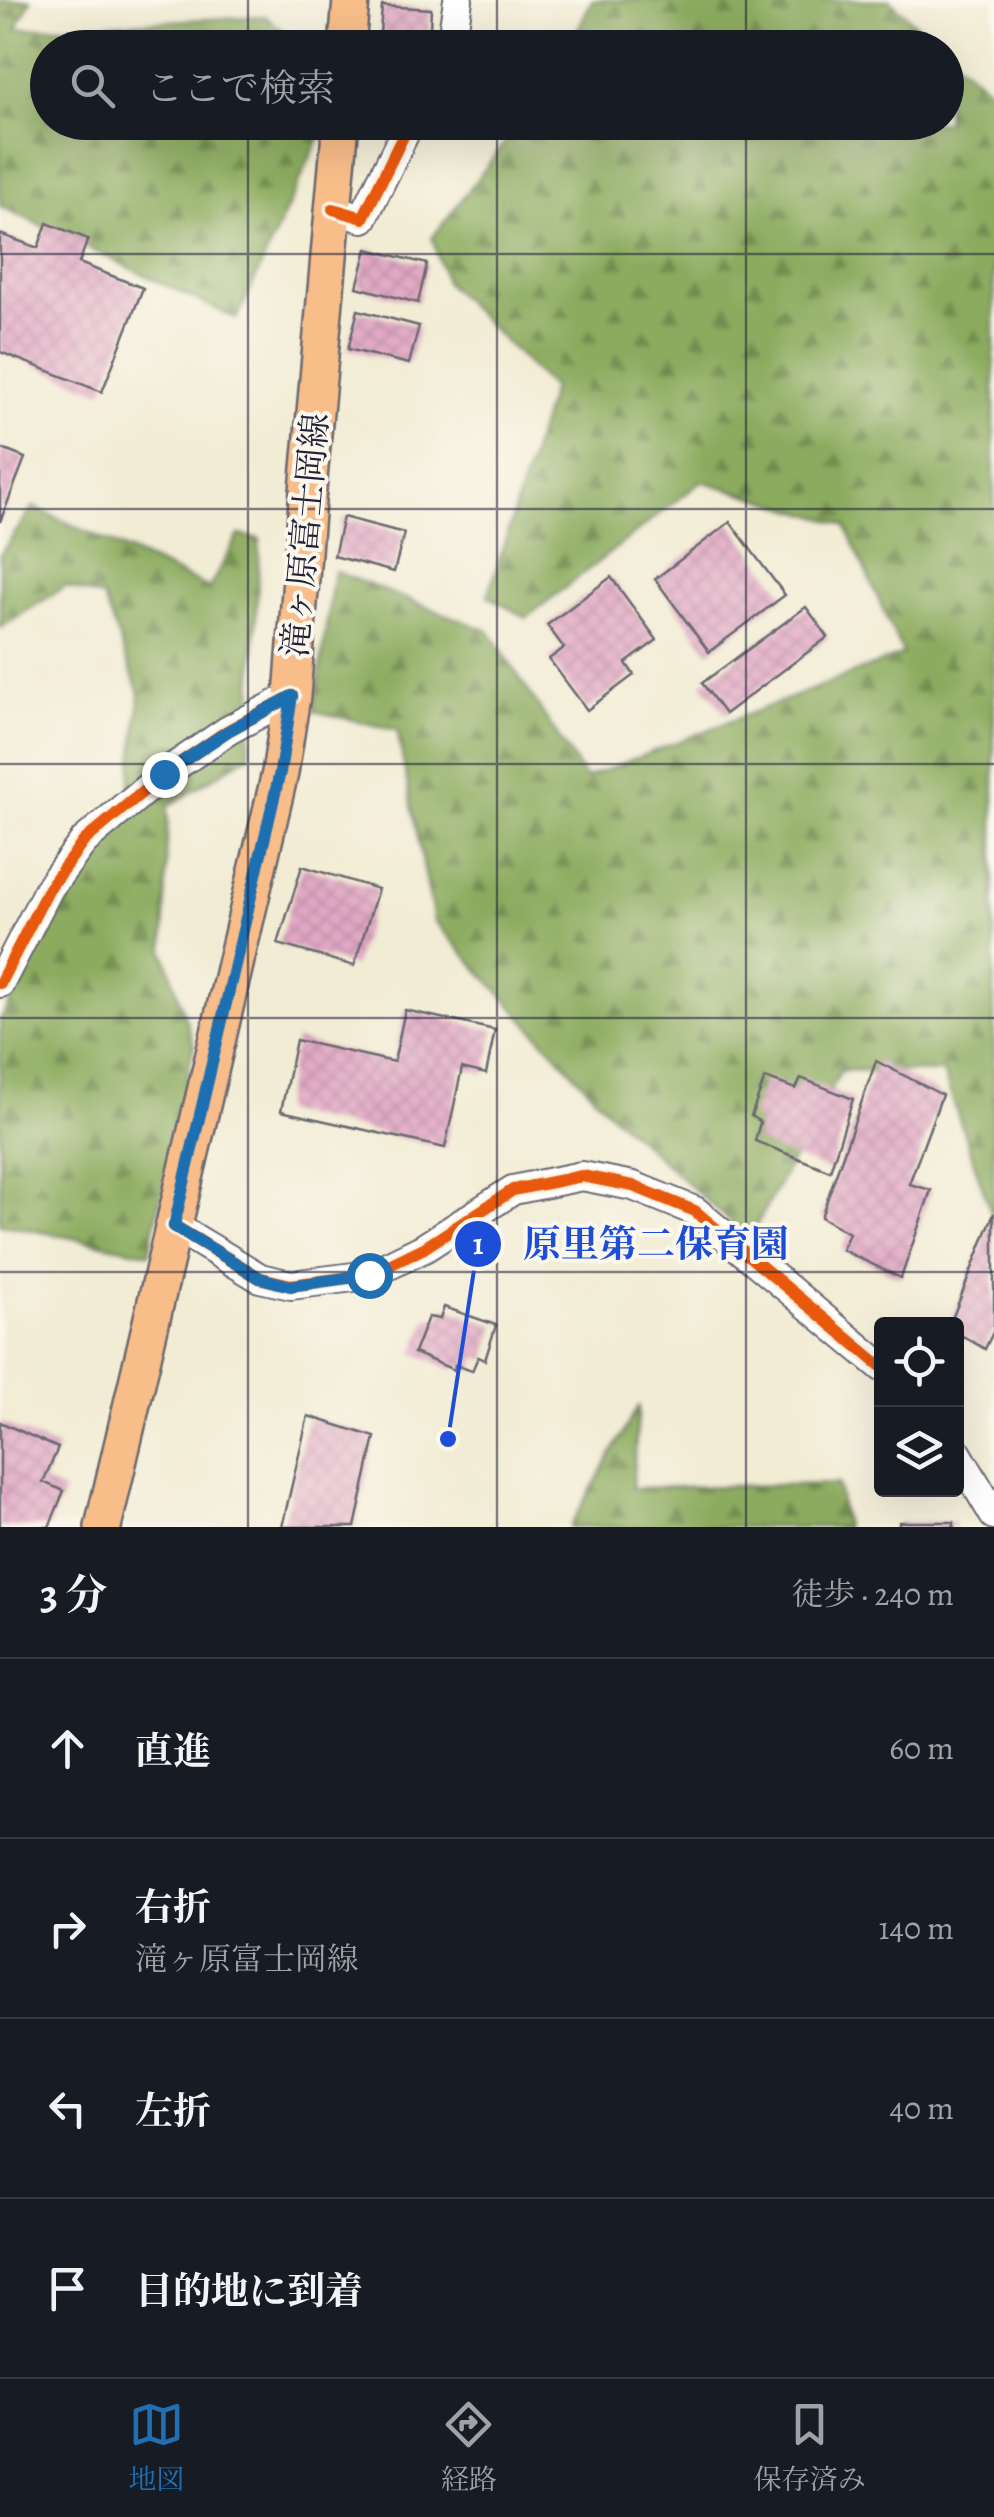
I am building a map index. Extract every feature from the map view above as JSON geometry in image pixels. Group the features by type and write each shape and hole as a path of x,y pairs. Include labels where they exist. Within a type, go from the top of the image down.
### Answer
{"main road":[{"path":"348,30 351,0"},
{"name":"滝ヶ原富士岡線","path":"103,1527 275,792 292,696 340,140"}],"street":[{"path":"453,30 458,0"},
{"path":"334,209 363,218 401,140"},
{"path":"6,972 49,888 84,841 164,774 228,731 292,696"},
{"path":"174,1226 260,1278 290,1286 369,1275 424,1248 513,1190 582,1176 633,1186 695,1211 874,1360"},
{"path":"964,1464 994,1515"}],"green space":[{"path":"0,0 31,0 16,29 265,16 282,30 30,30 30,140 318,140 237,319 0,206"},
{"path":"592,0 890,0 922,30 577,30"},
{"path":"964,67 994,93 994,1221 943,1072 841,1070 749,1239 611,1114 434,921 397,730 314,711 334,571 489,631 585,778 903,654 845,525 702,481 526,618 488,596 552,388 446,283 432,238 507,140 964,140"},
{"path":"33,507 209,588 239,535 260,539 249,755 168,806 164,950 194,1045 149,1253 0,1224 0,1020 130,790 140,695 103,598 66,586 0,628 0,555"},
{"path":"639,1405 632,1488 838,1484 845,1527 570,1527"}],"building":[{"path":"382,6 431,9 430,30 380,30"},
{"path":"47,223 88,239 79,263 143,288 102,392 0,352 0,234 38,248"},
{"path":"367,249 427,264 418,303 357,287"},
{"path":"358,310 419,326 409,364 348,349"},
{"path":"0,448 25,458 0,522"},
{"path":"343,517 404,533 394,572 334,556"},
{"path":"730,522 785,595 709,652 655,579"},
{"path":"611,577 657,640 626,663 634,675 587,710 549,659 564,648 547,625"},
{"path":"806,607 828,637 725,714 702,683"},
{"path":"302,866 378,889 354,966 278,944"},
{"path":"405,1010 495,1030 486,1074 462,1068 445,1148 281,1111 296,1040 394,1062"},
{"path":"876,1061 942,1095 909,1184 931,1190 901,1278 842,1250 849,1233 821,1217"},
{"path":"765,1078 796,1089 801,1078 853,1099 830,1171 755,1141 760,1122 751,1116"},
{"path":"994,1213 994,1330 985,1349 964,1337 964,1317 953,1317"},
{"path":"444,1307 496,1325 485,1360 478,1357 472,1371 455,1365 454,1370 414,1353 428,1317 440,1319"},
{"path":"308,1416 375,1437 355,1527 282,1527"},
{"path":"0,1422 58,1448 43,1482 64,1491 49,1527 0,1527"},
{"path":"899,1522 954,1522 954,1527 899,1527"}],"cycle path":[{"path":"333,209 363,218 401,140"},
{"path":"0,983 49,888 84,841 164,774 227,731 292,696"},
{"path":"174,1226 260,1278 291,1285 369,1275 424,1248 513,1190 582,1176 633,1186 695,1211 874,1360"}],"place":[{"name":"原里第二保育園","path":"448,1439"}],"route":[{"path":"164,774 228,731 292,696 280,772 174,1226 260,1278 290,1286 369,1275"}]}
